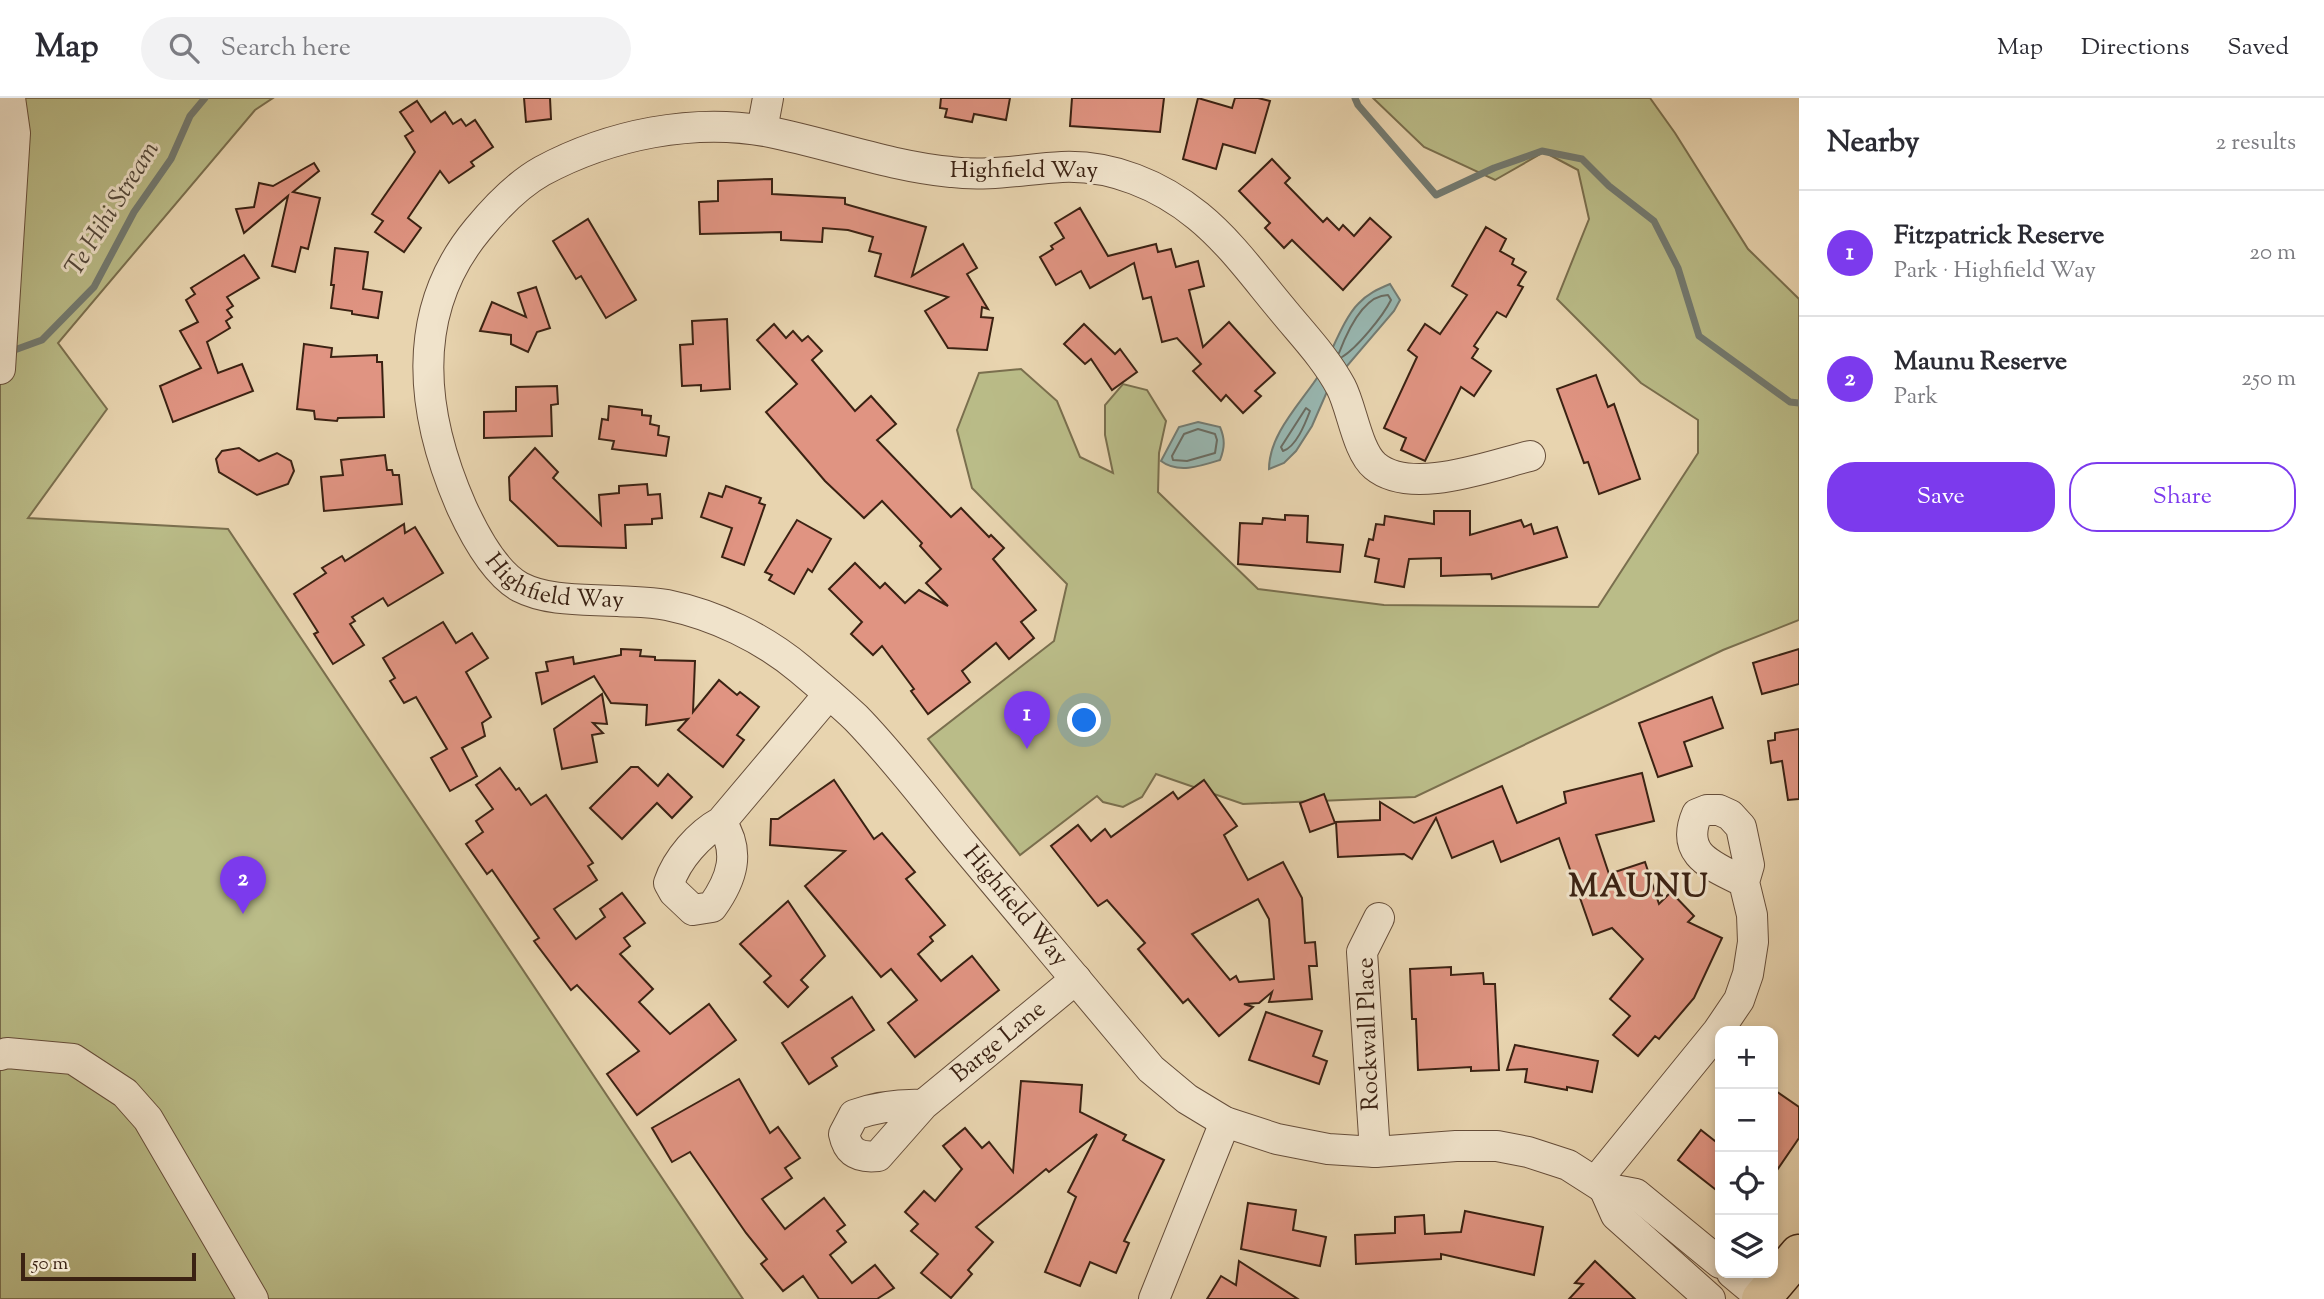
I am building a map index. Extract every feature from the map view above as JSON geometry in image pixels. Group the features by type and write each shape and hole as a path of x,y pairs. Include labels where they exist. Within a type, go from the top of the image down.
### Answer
{"main road":[{"path":"1761,1298 1799,1254"}],"street":[{"path":"0,369 15,133 10,98"},
{"path":"762,130 768,98"},
{"name":"Highfield Way","path":"1530,456 1440,478 1399,478 1372,464 1363,449 1342,389 1323,359 1239,258 1201,218 1167,194 1139,179 1101,169 1067,166 970,175 922,169 762,130 718,127 665,131 613,140 568,157 530,178 500,203 471,237 449,274 436,312 427,358 435,436 447,474 466,518 490,558 519,586 555,597 664,604 709,617 751,636 791,662 859,722 1151,1069 1186,1099 1225,1122 1277,1139 1328,1149 1375,1152 1497,1146 1528,1152 1568,1165 1600,1184 1636,1194 1715,1259"},
{"path":"721,821 829,694"},
{"path":"1710,1299 1616,1215 1600,1184 1739,1000 1748,974 1753,942 1752,915 1744,882"},
{"name":"Rockwall Place","path":"1375,1152 1362,952 1379,918"},
{"name":"Barge Lane","path":"923,1105 1076,979"},
{"path":"0,1055 7,1053 73,1059 124,1093 148,1119 253,1299"},
{"path":"1154,1299 1225,1122"},
{"path":"1738,1278 1761,1298"}],"green space":[{"path":"0,98 273,98 255,110 58,343 107,409 28,518 228,529 743,1299 0,1299 0,250 12,231"},
{"path":"1373,98 1650,98 1748,249 1799,299 1799,620 1723,650 1415,797 1243,804 1156,774 1142,797 1123,807 1103,802 1097,796 1020,855 928,739 1054,641 1067,584 972,488 957,430 979,373 1021,369 1057,401 1080,457 1113,473 1105,435 1105,405 1123,384 1147,390 1166,421 1159,453 1158,492 1258,589 1384,605 1598,607 1698,453 1698,420 1641,383 1557,299 1589,219 1578,170 1544,152 1495,180 1424,147"}],"water":[{"path":"1390,284 1400,300 1394,311 1329,387 1312,426 1296,451 1284,463 1269,469 1270,456 1280,431 1319,375 1353,311 1361,300"},
{"path":"1198,422 1220,427 1224,443 1220,460 1182,468 1161,461 1179,427"}],"building":[{"path":"524,98 550,98 551,119 526,122"},
{"path":"941,98 1010,98 1006,120 974,114 972,122 945,117 947,109 940,108"},
{"path":"1072,98 1164,98 1160,132 1070,126"},
{"path":"1198,98 1232,108 1235,98 1270,101 1255,153 1223,144 1216,169 1183,159"},
{"path":"417,101 431,122 445,112 453,124 461,119 466,126 475,120 493,147 471,162 474,166 449,183 440,171 408,218 421,228 404,252 375,232 383,221 372,214 415,152 405,136 413,131 400,112"},
{"path":"1272,159 1290,178 1285,183 1323,222 1327,218 1339,230 1343,225 1354,236 1370,218 1391,237 1343,290 1292,240 1284,248 1265,228 1270,223 1239,191"},
{"path":"314,163 319,171 293,192 320,198 308,249 301,247 295,272 272,266 288,196 244,233 236,209 254,207 259,183 273,186"},
{"path":"772,179 772,194 845,198 845,204 926,227 912,276 963,244 977,268 967,274 988,309 982,307 981,317 993,318 987,350 948,348 925,311 948,297 875,276 881,254 869,251 873,237 848,230 823,228 822,242 781,240 781,232 700,234 699,202 718,201 718,181"},
{"path":"1080,208 1108,256 1156,244 1158,252 1171,249 1176,267 1198,261 1204,286 1189,290 1203,347 1229,322 1275,373 1255,391 1261,396 1243,413 1226,395 1221,401 1193,371 1201,364 1177,338 1162,342 1151,297 1143,299 1134,263 1090,288 1081,271 1056,285 1040,257 1064,238 1055,223"},
{"path":"588,219 636,300 606,318 581,276 576,279 553,241"},
{"path":"1486,227 1506,239 1500,251 1514,259 1512,264 1526,272 1518,285 1523,287 1506,317 1497,312 1474,346 1478,349 1472,358 1491,371 1474,396 1461,387 1425,461 1401,450 1406,438 1384,428 1417,357 1408,350 1425,324 1440,334 1467,295 1452,286"},
{"path":"335,248 368,252 363,289 382,292 378,318 331,308"},
{"path":"244,255 259,278 227,297 233,306 227,310 232,317 226,321 230,328 207,342 218,373 242,364 253,391 173,422 160,386 201,368 180,331 198,322 186,300 195,294 191,288"},
{"path":"536,287 550,328 537,332 528,352 511,344 511,335 480,331 492,302 526,317 518,293"},
{"path":"727,319 730,389 701,391 701,385 682,386 680,345 693,344 692,321"},
{"path":"774,324 786,338 793,331 802,341 808,336 822,351 812,360 855,411 871,396 896,424 877,440 951,517 961,508 989,537 991,535 1004,548 993,559 1036,610 1021,622 1034,638 1009,659 996,643 962,671 970,682 928,714 911,691 914,689 882,646 873,655 851,634 862,622 829,589 855,563 880,588 885,583 905,603 919,590 948,606 926,583 941,569 920,546 922,543 882,501 864,518 825,481 766,412 797,384 757,340"},
{"path":"1084,324 1115,354 1120,349 1137,372 1112,390 1091,359 1085,364 1064,344"},
{"path":"304,344 332,348 331,357 377,355 377,362 382,362 384,417 338,418 337,421 315,419 314,411 297,409"},
{"path":"1596,375 1608,407 1614,404 1640,479 1599,494 1588,462 1584,463 1557,389"},
{"path":"557,386 558,404 551,405 552,436 484,438 484,412 516,411 516,387"},
{"path":"609,406 642,410 642,415 651,416 650,424 659,426 658,435 669,437 666,456 612,449 614,441 599,439 602,419 608,420"},
{"path":"239,448 259,461 277,453 291,461 294,471 288,484 257,495 219,472 216,459 222,451"},
{"path":"535,448 558,472 553,478 601,525 599,495 619,493 619,486 647,484 648,495 660,494 662,518 652,519 652,524 625,525 626,548 558,546 510,500 509,477"},
{"path":"385,455 387,470 392,470 393,475 399,475 402,504 324,511 321,477 343,475 341,460"},
{"path":"726,486 761,498 759,503 765,505 744,565 722,557 732,528 701,517 709,493 722,497"},
{"path":"1434,511 1470,511 1470,535 1521,520 1524,527 1531,524 1534,534 1557,527 1567,557 1492,579 1491,574 1441,576 1441,558 1409,559 1404,587 1375,582 1379,559 1365,556 1369,539 1373,540 1376,524 1384,525 1385,516 1434,524"},
{"path":"1285,515 1308,516 1307,542 1343,545 1340,572 1238,564 1240,523 1262,524 1263,518 1285,520"},
{"path":"797,520 831,539 812,572 808,569 794,594 769,580 772,575 765,572"},
{"path":"404,524 405,533 415,527 443,573 388,606 383,598 352,617 355,621 350,624 364,645 333,664 314,634 318,632 294,594 326,573 322,568 342,556 345,561"},
{"path":"443,622 456,643 472,633 488,658 466,672 491,717 482,723 485,736 462,748 477,776 450,791 431,758 447,749 416,697 404,703 390,681 395,678 383,658"},
{"path":"621,649 641,650 640,656 655,657 655,660 695,661 693,712 719,680 737,695 740,692 759,707 737,735 744,740 723,767 678,730 688,719 646,725 647,705 611,703 594,676 542,704 536,673 548,671 546,662 573,657 574,664 621,655"},
{"path":"1799,649 1799,684 1762,694 1753,663"},
{"path":"602,694 607,724 593,723 603,733 592,735 597,762 562,769 554,729"},
{"path":"1712,697 1723,728 1684,742 1692,766 1658,777 1639,723"},
{"path":"1799,729 1799,799 1788,800 1782,761 1771,763 1768,741 1775,740 1775,733"},
{"path":"631,767 638,767 658,786 668,774 692,797 672,818 657,803 622,839 590,808"},
{"path":"500,768 531,805 546,795 593,863 588,866 597,880 554,909 576,939 605,917 600,909 622,893 645,923 624,938 630,946 620,954 653,989 639,1002 670,1034 709,1004 736,1040 637,1115 607,1074 639,1051 577,985 571,990 534,941 539,938 492,870 487,874 466,844 483,832 476,821 493,809 476,785"},
{"path":"1642,773 1654,821 1596,835 1609,874 1645,862 1659,904 1671,892 1694,916 1688,922 1722,938 1694,998 1659,1039 1655,1036 1638,1056 1613,1035 1630,1016 1610,999 1643,959 1612,928 1593,935 1559,838 1501,862 1493,841 1452,858 1436,818 1412,859 1404,854 1338,857 1336,822 1380,820 1380,802 1414,823 1502,786 1517,823 1566,803 1564,792"},
{"path":"834,780 874,839 882,833 915,872 906,879 945,925 930,937 933,941 918,954 941,981 972,956 999,990 915,1057 888,1023 917,1000 891,969 881,977 805,886 845,851 770,845 771,819 778,819"},
{"path":"1204,780 1237,826 1224,835 1248,880 1283,862 1302,898 1305,943 1315,942 1317,966 1309,966 1312,999 1269,1002 1272,992 1259,1003 1244,1004 1253,1007 1219,1036 1188,999 1183,1003 1138,949 1145,943 1107,900 1098,906 1051,846 1078,825 1091,841 1105,829 1111,837 1173,792 1178,799","holes":["1258,899 1269,919 1274,979 1239,982 1236,976 1230,980 1192,934"]},
{"path":"1324,794 1335,823 1310,832 1300,803"},
{"path":"788,901 825,956 801,980 808,987 788,1007 764,982 771,976 740,944"},
{"path":"1451,967 1451,975 1483,973 1484,984 1495,984 1499,1070 1471,1071 1471,1067 1418,1070 1410,969"},
{"path":"852,997 874,1030 832,1058 837,1066 809,1084 782,1043"},
{"path":"1266,1012 1322,1031 1313,1056 1327,1061 1319,1084 1249,1060"},
{"path":"1515,1045 1598,1061 1592,1092 1525,1082 1527,1069 1507,1070"},
{"path":"739,1079 770,1133 778,1127 800,1158 785,1168 792,1178 762,1199 785,1229 824,1198 845,1225 837,1231 846,1242 830,1255 852,1283 875,1265 894,1288 877,1299 819,1299 803,1276 783,1291 761,1264 767,1259 690,1152 672,1162 652,1128"},
{"path":"1021,1081 1082,1085 1080,1112 1126,1135 1123,1140 1164,1160 1124,1241 1129,1243 1116,1273 1090,1262 1080,1286 1045,1272 1076,1197 1068,1192 1097,1134 1049,1172 1046,1169 976,1227 993,1242 968,1270 972,1274 951,1298 921,1273 938,1254 911,1231 918,1224 905,1212 924,1191 935,1201 962,1169 943,1146 965,1128 982,1148 989,1142 1013,1172"},
{"path":"1778,1092 1799,1107 1799,1138 1778,1169"},
{"path":"1701,1130 1715,1141 1715,1189 1678,1160"},
{"path":"1248,1203 1296,1210 1293,1230 1326,1237 1320,1266 1241,1249"},
{"path":"1465,1211 1543,1227 1534,1275 1441,1254 1441,1259 1356,1264 1355,1235 1395,1233 1395,1217 1424,1215 1425,1234 1461,1232"},
{"path":"1239,1261 1298,1299 1207,1299 1221,1276 1236,1285"},
{"path":"1595,1261 1635,1299 1569,1299 1583,1284 1575,1283"}],"waterway":[{"name":"Te Hihi Stream","path":"9,352 42,340 94,287 134,212 171,159 190,116 205,98"},
{"name":"Te Hihi Stream","path":"1355,98 1358,105 1436,195 1494,168 1542,151 1582,159 1609,186 1654,221 1678,268 1699,336 1790,402 1799,403"}],"place":[{"name":"Fitzpatrick Reserve","path":"1027,749"},
{"name":"Maunu Reserve","path":"243,914"}],"district":[{"name":"MAUNU","path":"1639,888"}]}
